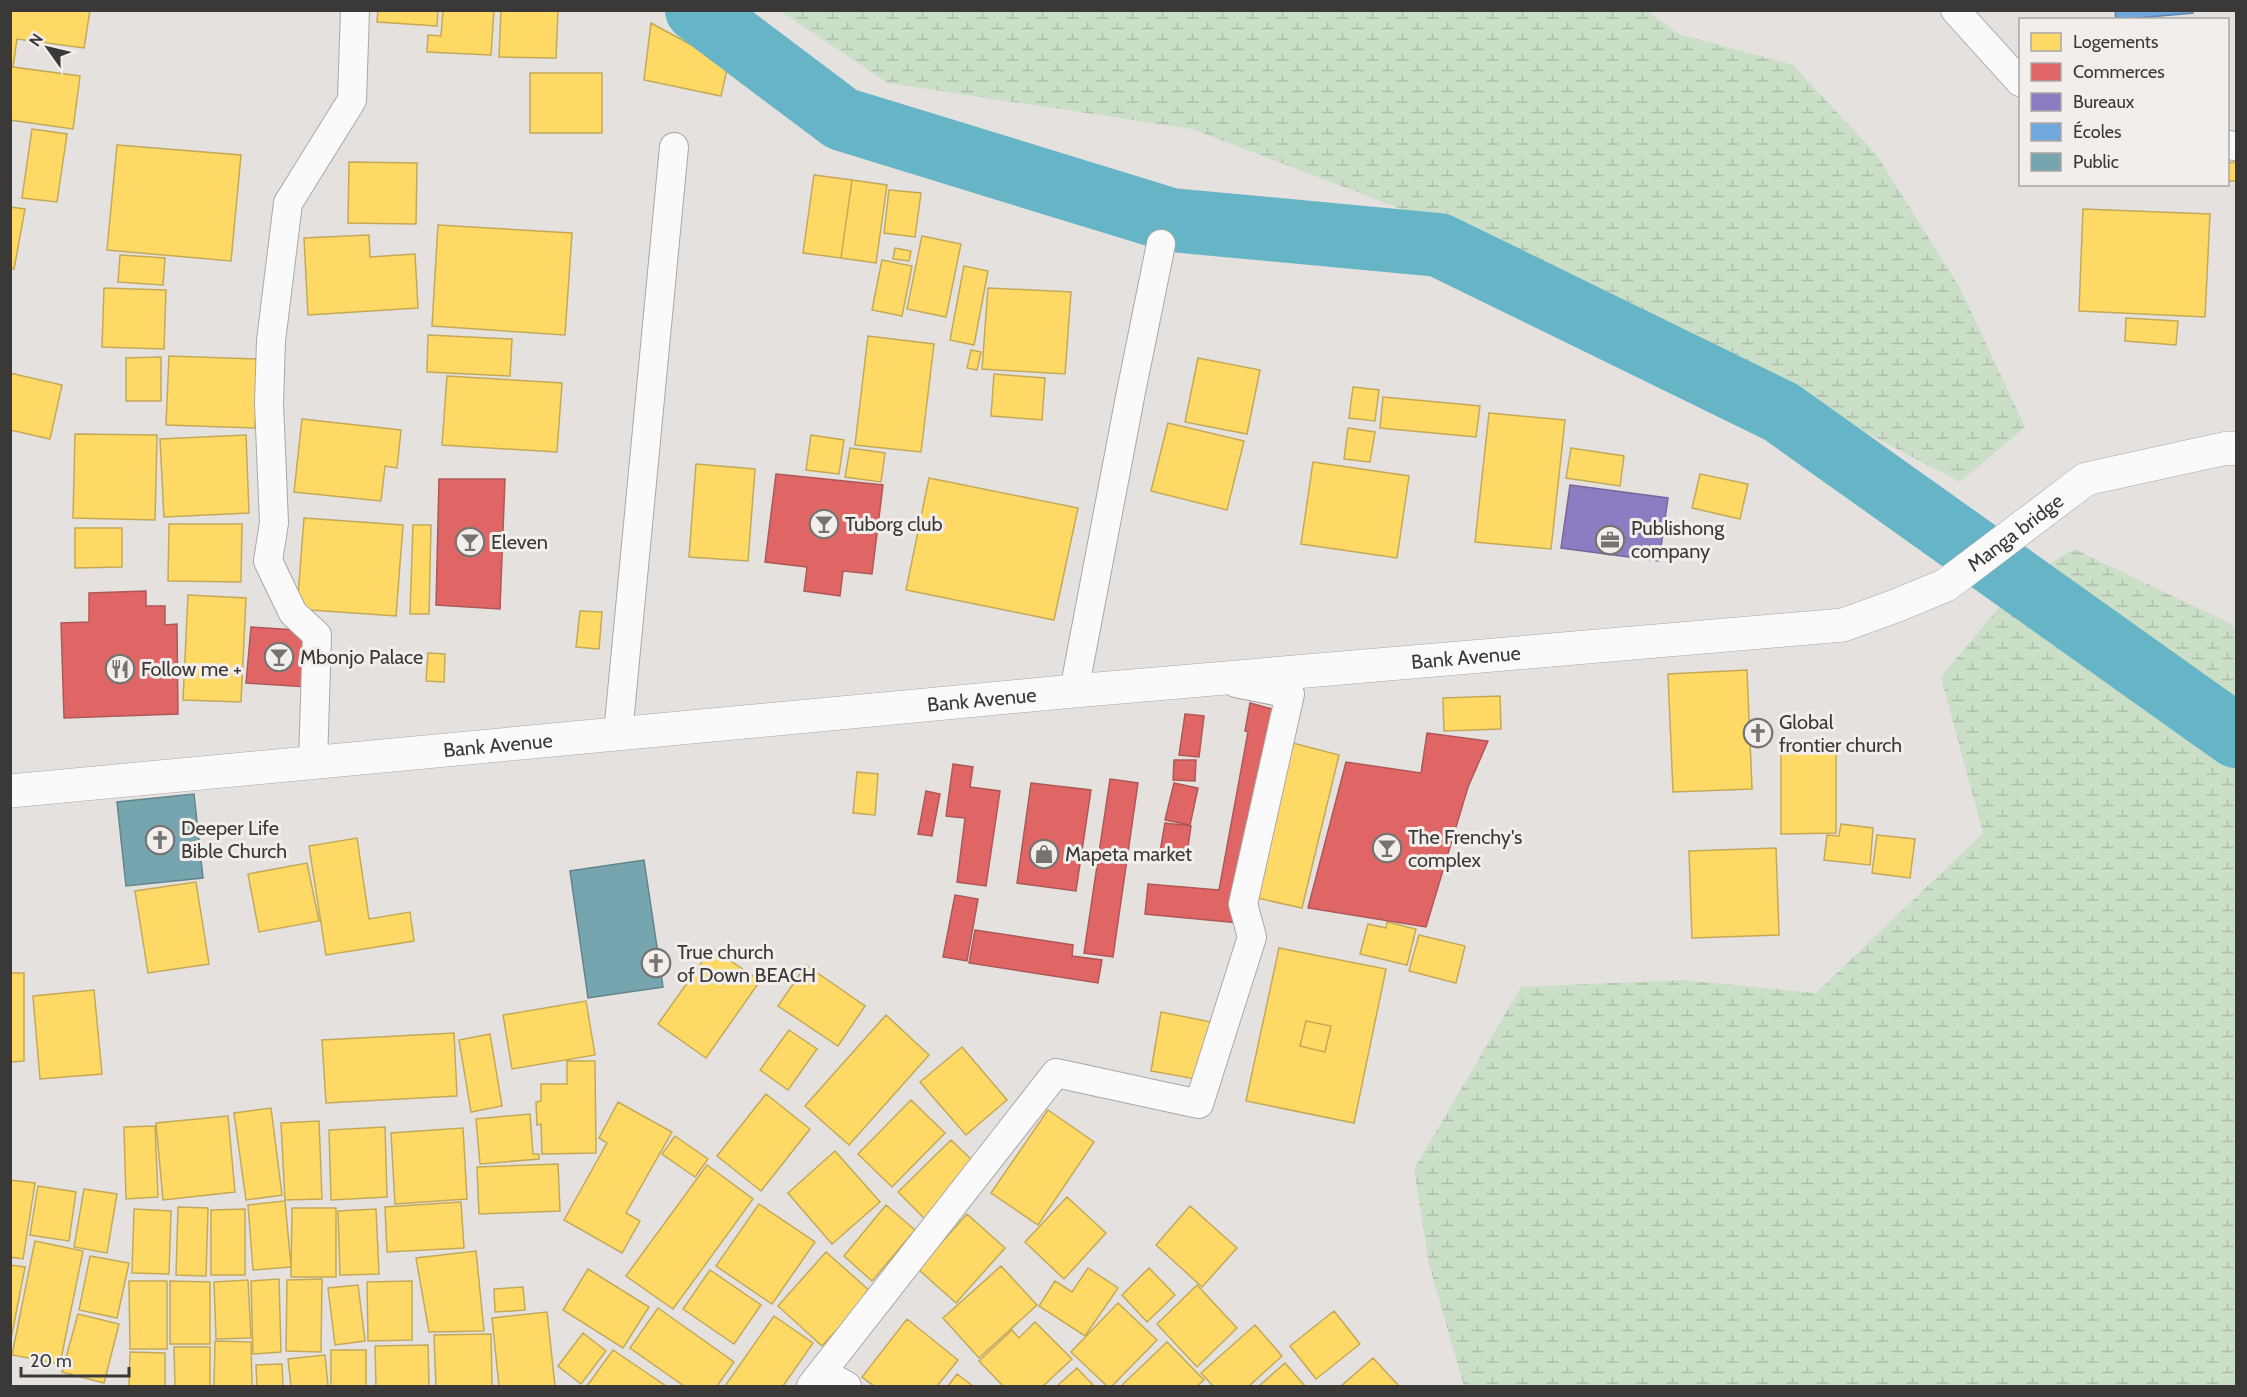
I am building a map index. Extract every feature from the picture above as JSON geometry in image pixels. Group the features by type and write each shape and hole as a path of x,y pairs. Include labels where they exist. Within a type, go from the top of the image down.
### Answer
{"street":[{"path":"313,762 317,635 293,613 268,561 274,523 270,403 272,341 288,203 352,100 355,10"},
{"path":"1955,10 2019,81"},
{"path":"618,734 674,147"},
{"path":"1074,691 1161,244"},
{"name":"Manga bridge","path":"1946,585 2086,479 2227,448 2236,449"},
{"name":"Bank Avenue","path":"10,791 1074,691 1843,625 1946,585"},
{"path":"847,1386 817,1379 1056,1073 1199,1104 1252,937 1243,904 1290,694 1214,679"}],"green space":[{"path":"780,11 1648,11 1678,34 1793,65 1876,154 1960,288 2025,427 1960,482 1543,263 1192,129 888,83"},
{"path":"2074,549 2231,624 2236,630 2236,1386 1464,1386 1429,1264 1414,1169 1521,987 1684,980 1816,993 1983,833 1941,677 2021,581"}],"building: Logements":[{"path":"10,10 90,10 84,48 17,39 13,67 80,76 73,129 10,120"},
{"path":"378,10 438,10 437,26 377,22"},
{"path":"443,10 494,10 491,55 427,52 428,35 441,36"},
{"path":"501,10 558,10 556,58 499,57"},
{"path":"651,23 728,65 721,96 644,80"},
{"path":"530,73 602,73 602,133 530,133"},
{"path":"32,129 67,134 57,202 22,198"},
{"path":"117,145 241,155 231,261 107,250"},
{"path":"349,162 417,163 416,224 348,223"},
{"path":"2236,162 2236,181 2229,181 2229,163"},
{"path":"814,175 852,180 841,258 803,253"},
{"path":"852,180 887,185 876,263 841,258"},
{"path":"889,190 921,193 915,237 884,233"},
{"path":"10,207 25,209 14,269 10,268"},
{"path":"2083,209 2210,214 2205,317 2079,311"},
{"path":"438,225 572,233 565,335 432,326"},
{"path":"369,235 370,257 415,254 418,308 308,315 304,238"},
{"path":"922,236 961,244 946,317 907,309"},
{"path":"895,248 911,251 909,261 893,259"},
{"path":"120,255 165,258 163,285 118,282"},
{"path":"882,260 912,266 902,316 872,310"},
{"path":"964,266 988,271 974,345 950,340"},
{"path":"104,288 166,290 164,349 102,347"},
{"path":"988,288 1071,292 1065,374 982,369"},
{"path":"2126,318 2178,321 2176,345 2125,341"},
{"path":"428,335 512,339 510,376 427,372"},
{"path":"868,336 934,344 921,452 855,445"},
{"path":"971,350 981,352 977,370 967,368"},
{"path":"169,356 258,359 255,428 166,425"},
{"path":"161,357 161,401 126,401 126,358"},
{"path":"1198,358 1260,370 1247,434 1185,422"},
{"path":"10,373 62,385 50,439 10,430"},
{"path":"994,374 1045,378 1042,420 991,416"},
{"path":"447,376 562,383 557,452 442,445"},
{"path":"1353,387 1379,390 1375,421 1349,418"},
{"path":"1383,397 1480,406 1476,437 1380,428"},
{"path":"1489,413 1565,420 1551,549 1475,542"},
{"path":"302,419 401,430 397,468 385,466 381,501 294,492"},
{"path":"1168,423 1244,441 1227,510 1151,491"},
{"path":"1348,428 1375,432 1370,462 1344,459"},
{"path":"75,434 157,435 155,520 73,518"},
{"path":"246,435 249,513 164,517 160,439"},
{"path":"811,435 844,440 839,474 806,470"},
{"path":"850,448 885,453 881,482 845,477"},
{"path":"1571,448 1624,456 1620,486 1566,478"},
{"path":"1313,462 1409,476 1397,558 1301,544"},
{"path":"696,464 755,469 748,561 689,557"},
{"path":"1700,474 1748,484 1740,519 1692,508"},
{"path":"929,478 1078,508 1054,620 906,590"},
{"path":"304,518 403,525 396,616 297,609"},
{"path":"169,524 242,524 241,582 168,581"},
{"path":"413,525 431,525 429,614 410,614"},
{"path":"75,528 122,528 122,567 75,568"},
{"path":"188,595 246,598 241,702 183,700"},
{"path":"580,611 602,612 599,649 576,647"},
{"path":"428,653 445,654 444,682 426,681"},
{"path":"1747,670 1752,789 1673,792 1668,674"},
{"path":"1500,696 1501,729 1444,731 1443,698"},
{"path":"1285,741 1339,755 1302,908 1248,896"},
{"path":"1836,747 1836,833 1781,834 1781,748"},
{"path":"857,772 878,774 875,815 853,813"},
{"path":"1841,824 1873,828 1870,865 1824,860 1827,835 1839,836"},
{"path":"1877,835 1915,839 1910,878 1872,873"},
{"path":"357,838 369,919 410,912 414,941 326,955 309,846"},
{"path":"1776,848 1779,935 1692,938 1689,851"},
{"path":"307,863 319,921 259,932 248,874"},
{"path":"196,882 209,964 148,973 135,891"},
{"path":"1387,922 1416,929 1407,965 1360,954 1368,924 1386,928"},
{"path":"1419,935 1465,946 1456,983 1409,971"},
{"path":"712,948 760,981 706,1058 658,1024"},
{"path":"1279,948 1386,969 1354,1123 1246,1101","holes":["1306,1021 1331,1026 1325,1052 1300,1046"]},
{"path":"806,965 865,1006 838,1046 778,1006"},
{"path":"10,973 24,973 24,1061 10,1062"},
{"path":"94,990 102,1074 40,1079 33,996"},
{"path":"586,1001 595,1055 512,1069 503,1015"},
{"path":"1161,1012 1211,1022 1201,1080 1151,1071"},
{"path":"886,1015 929,1055 849,1145 805,1106"},
{"path":"1306,1021 1331,1026 1325,1052 1300,1046"},
{"path":"789,1030 817,1049 788,1090 760,1070"},
{"path":"454,1033 457,1096 326,1103 322,1040"},
{"path":"490,1034 502,1106 471,1112 459,1040"},
{"path":"962,1047 1007,1100 966,1135 920,1082"},
{"path":"567,1061 595,1061 596,1153 542,1154 541,1124 537,1125 536,1102 541,1101 541,1084 567,1084"},
{"path":"766,1094 810,1129 761,1191 717,1156"},
{"path":"911,1100 945,1133 892,1187 858,1154"},
{"path":"618,1102 672,1132 626,1213 640,1221 622,1253 564,1220 607,1143 599,1138"},
{"path":"271,1108 282,1195 246,1200 234,1113"},
{"path":"1048,1110 1094,1142 1038,1225 991,1193"},
{"path":"530,1114 533,1154 539,1154 539,1159 480,1164 476,1119"},
{"path":"228,1116 235,1192 163,1200 156,1123"},
{"path":"319,1121 322,1199 285,1200 281,1123"},
{"path":"155,1126 158,1197 126,1199 124,1127"},
{"path":"385,1127 387,1197 331,1200 329,1130"},
{"path":"463,1128 467,1199 395,1204 391,1133"},
{"path":"675,1136 708,1159 695,1177 662,1154"},
{"path":"951,1140 978,1166 925,1219 898,1192"},
{"path":"835,1151 880,1202 832,1244 788,1193"},
{"path":"558,1164 560,1211 479,1214 477,1167"},
{"path":"707,1165 753,1199 673,1309 626,1276"},
{"path":"10,1180 35,1183 23,1259 10,1257"},
{"path":"38,1186 76,1192 69,1241 30,1235"},
{"path":"84,1189 117,1194 107,1253 74,1247"},
{"path":"1067,1197 1106,1233 1064,1279 1025,1242"},
{"path":"285,1201 291,1267 253,1270 248,1205"},
{"path":"461,1202 464,1248 387,1252 385,1207"},
{"path":"759,1204 815,1242 772,1304 716,1266"},
{"path":"886,1205 915,1230 872,1281 844,1256"},
{"path":"1190,1206 1237,1248 1202,1287 1156,1245"},
{"path":"178,1207 208,1208 206,1276 176,1275"},
{"path":"292,1208 336,1208 336,1277 291,1277"},
{"path":"134,1209 171,1211 169,1274 132,1273"},
{"path":"245,1209 245,1275 211,1275 211,1210"},
{"path":"376,1209 379,1274 340,1275 338,1211"},
{"path":"967,1214 1005,1248 956,1303 918,1269"},
{"path":"35,1241 83,1251 60,1364 12,1355"},
{"path":"476,1251 484,1331 429,1332 416,1258"},
{"path":"826,1252 871,1292 822,1346 778,1306"},
{"path":"90,1256 129,1263 117,1318 79,1310"},
{"path":"10,1265 25,1267 11,1339 10,1339"},
{"path":"1001,1266 1037,1305 979,1358 943,1318"},
{"path":"1088,1268 1118,1288 1085,1336 1039,1306 1055,1281 1072,1292"},
{"path":"1149,1268 1175,1295 1147,1322 1122,1295"},
{"path":"588,1269 649,1307 623,1348 563,1310"},
{"path":"710,1270 761,1305 734,1344 683,1309"},
{"path":"279,1279 281,1352 253,1354 251,1281"},
{"path":"322,1279 321,1352 286,1351 287,1280"},
{"path":"248,1280 251,1338 216,1339 214,1282"},
{"path":"129,1281 167,1281 167,1349 130,1349"},
{"path":"170,1281 210,1282 210,1344 170,1344"},
{"path":"412,1281 412,1340 368,1341 367,1282"},
{"path":"358,1285 365,1341 335,1345 328,1288"},
{"path":"1197,1285 1237,1328 1197,1367 1157,1324"},
{"path":"523,1287 525,1310 495,1312 494,1289"},
{"path":"1118,1303 1157,1340 1112,1386 1107,1386 1071,1352"},
{"path":"658,1308 734,1362 717,1386 684,1386 630,1348"},
{"path":"1334,1311 1360,1344 1316,1379 1290,1346"},
{"path":"547,1312 555,1386 499,1386 492,1318"},
{"path":"78,1314 119,1324 104,1383 62,1372"},
{"path":"774,1316 813,1343 783,1386 725,1386"},
{"path":"907,1319 958,1360 937,1386 874,1386 862,1377"},
{"path":"1035,1322 1072,1359 1043,1386 1003,1386 979,1361 1012,1330 1019,1338"},
{"path":"1255,1325 1282,1356 1249,1386 1213,1386 1201,1373"},
{"path":"583,1333 606,1351 581,1384 558,1366"},
{"path":"491,1334 492,1386 436,1386 434,1335"},
{"path":"215,1341 251,1342 252,1386 214,1386"},
{"path":"1167,1342 1204,1380 1197,1386 1121,1386"},
{"path":"428,1345 429,1386 376,1386 375,1346"},
{"path":"174,1347 210,1347 210,1386 175,1386"},
{"path":"331,1350 366,1350 366,1386 331,1386"},
{"path":"613,1350 666,1386 587,1386"},
{"path":"130,1352 165,1353 165,1386 129,1386"},
{"path":"325,1355 328,1386 291,1386 288,1359"},
{"path":"1373,1358 1399,1386 1341,1386"},
{"path":"1285,1363 1305,1386 1259,1386"},
{"path":"282,1364 283,1386 257,1386 256,1365"},
{"path":"1077,1368 1094,1386 1057,1386"},
{"path":"957,1374 973,1386 948,1386"}],"building: Commerces":[{"name":"Tuborg club","path":"776,474 883,485 872,574 843,571 840,596 804,591 807,567 765,562"},
{"name":"Eleven","path":"439,479 505,479 500,609 436,605"},
{"name":"Follow me +","path":"146,591 146,606 165,606 165,625 177,624 178,714 64,718 61,623 89,622 89,593"},
{"name":"Mbonjo Palace","path":"251,627 312,631 308,687 246,683"},
{"path":"1250,703 1276,710 1239,923 1145,914 1148,884 1219,890 1248,732 1245,731"},
{"path":"1185,714 1204,716 1199,757 1179,755"},
{"name":"The Frenchy's complex","path":"1427,733 1488,741 1468,787 1426,927 1308,908 1346,762 1421,773"},
{"path":"1174,760 1196,760 1195,781 1173,780"},
{"path":"953,764 973,767 970,787 1000,791 986,886 957,882 965,818 946,816"},
{"path":"1110,779 1138,783 1113,957 1084,953"},
{"path":"1031,783 1091,790 1076,891 1017,883"},
{"path":"1174,783 1198,788 1190,825 1165,820"},
{"path":"926,791 940,794 932,836 918,834"},
{"path":"1165,823 1191,826 1186,861 1159,857"},
{"path":"955,895 978,899 967,961 943,957"},
{"path":"975,930 1073,945 1072,956 1102,960 1098,983 969,963"}],"building: Bureaux":[{"path":"1570,485 1668,498 1659,561 1561,548"}],"building: Écoles":[{"path":"2115,10 2193,10 2193,13 2116,18"}],"building: Public":[{"name":"Deeper Life Bible Church","path":"194,794 203,878 126,886 117,802"},
{"path":"644,860 663,987 588,998 570,871"}],"waterway":[{"path":"697,10 842,119 1171,220 1439,245 1781,412 2236,736"}],"place":[{"name":"Tuborg club","path":"824,524"},
{"name":"Publishong company","path":"1610,540"},
{"name":"Eleven","path":"470,542"},
{"name":"Mbonjo Palace","path":"279,657"},
{"name":"Follow me +","path":"120,669"},
{"name":"Global frontier church","path":"1758,733"},
{"name":"Deeper Life Bible Church","path":"160,840"},
{"name":"The Frenchy's complex","path":"1387,848"},
{"name":"Mapeta market","path":"1044,854"},
{"name":"True church of Down BEACH","path":"656,963"}]}
